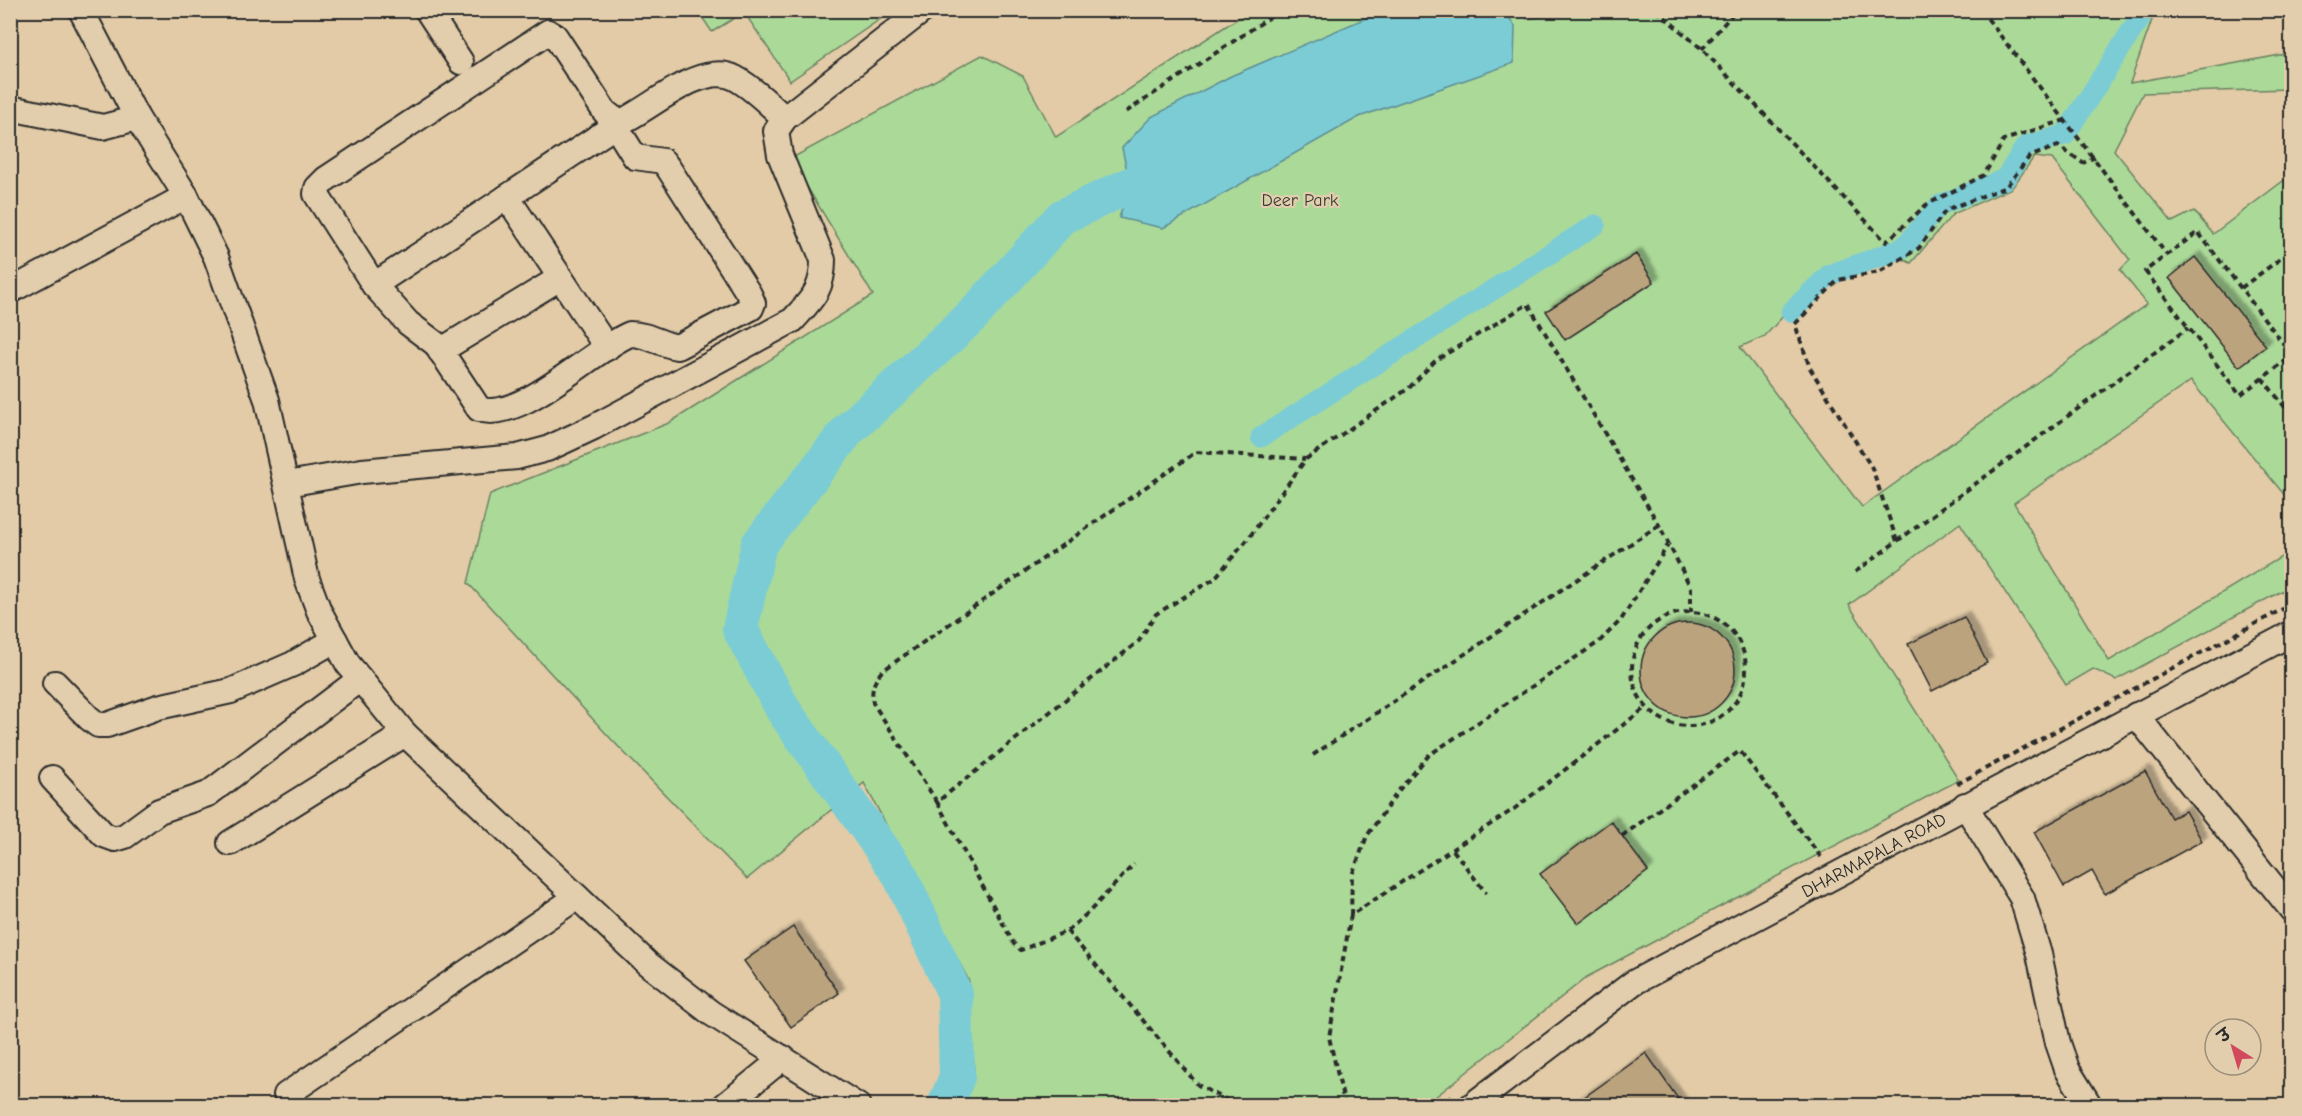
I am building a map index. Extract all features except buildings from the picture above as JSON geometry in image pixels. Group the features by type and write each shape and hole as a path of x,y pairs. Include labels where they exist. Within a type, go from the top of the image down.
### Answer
{"street":[{"path":"81,10 137,118 186,196 216,257 267,400 307,579 335,640 360,679 405,734 648,964 711,1013 858,1106"},
{"path":"427,10 461,62"},
{"path":"287,484 362,471 517,457 547,449 594,427 793,320 818,293 823,274 823,260 780,155 776,131 785,118 923,10"},
{"path":"549,32 555,36 606,112 617,124 636,156 663,160 753,303 741,314 677,347 649,336 630,334 519,404 486,412 479,409 430,337 414,328 374,285 321,204 316,194 317,188 326,179 538,37 549,32"},
{"path":"374,285 617,124 697,79 720,73 744,83 785,118"},
{"path":"10,108 103,127 137,118"},
{"path":"10,291 186,196"},
{"path":"507,197 607,348"},
{"path":"440,351 560,278"},
{"name":"DHARMAPALA ROAD","path":"1471,1106 1633,983 2292,633"},
{"path":"55,683 89,718 98,724 107,725 158,707 231,691 293,664 335,640"},
{"path":"52,778 104,836 115,839 125,836 159,811 215,789 360,679"},
{"path":"2136,715 2231,830 2292,910"},
{"path":"230,843 405,734"},
{"path":"1965,805 2022,898 2039,954 2058,1043 2067,1069 2090,1106"},
{"path":"286,1095 577,897"},
{"path":"724,1106 783,1058"}],"path":[{"path":"1126,112 1281,10"},
{"path":"1545,10 1557,10"},
{"path":"1656,10 1702,49 1886,242 1926,204 1984,175 2004,140 2065,120"},
{"path":"1981,10 2090,150 2167,255"},
{"path":"1702,49 1734,11"},
{"path":"1897,541 1872,468 1810,368 1795,324 1838,280 1879,272 1919,248 1946,210 2006,187 2029,157 2058,146 2083,163 2095,157"},
{"path":"2198,232 2292,355 2240,396 2145,272 2167,255 2198,232"},
{"path":"2241,288 2292,250"},
{"path":"937,802 1139,641 1156,614 1214,579 1248,539 1306,459 1409,388 1436,360 1528,304 1659,525 1691,588 1691,612"},
{"path":"1855,572 2188,328"},
{"path":"2262,378 2292,416"},
{"path":"1134,864 1089,912 1067,931 1021,950 1014,944 937,802 873,703 871,693 875,679 1196,452 1306,459"},
{"path":"1313,755 1659,525"},
{"path":"1345,1106 1329,1037 1351,915 1352,875 1367,836 1399,790 1429,755 1599,642 1621,620 1669,544"},
{"path":"1691,612 1711,616 1728,627 1742,646 1746,667 1745,684 1733,706 1718,719 1702,726 1682,726 1661,720 1646,708 1635,691 1631,669 1635,649 1641,637 1656,622 1670,615 1691,612"},
{"path":"1351,915 1514,809 1646,708"},
{"path":"1622,836 1740,751 1821,857"},
{"path":"1453,850 1486,893"},
{"path":"1067,931 1198,1085 1238,1106"}],"green space":[{"path":"887,10 889,13 790,81 744,12 712,32 698,11"},
{"name":"Deer Park","path":"1521,10 1527,19 1587,10 2146,11 2152,20 2130,83 2291,53 2291,89 2143,93 2114,150 2172,222 2194,211 2213,234 2291,175 2291,303 2284,309 2292,319 2291,503 2191,381 2014,503 2109,661 2291,551 2291,586 2116,680 2093,669 2066,685 1960,523 1849,605 1959,780 1587,977 1425,1105 957,1105 974,1070 969,981 864,783 747,879 612,740 468,583 490,494 669,423 873,295 790,159 982,55 1023,76 1056,137 1249,11","holes":["2034,157 2052,159 2130,260 2120,270 2147,304 1862,507 1740,347 1765,336 1817,279 1879,248 1911,263 1953,214 2012,188"]}],"water":[{"path":"1382,11 1504,11 1515,26 1514,63 1359,117 1163,228 1119,218 1130,185 1122,148 1151,117 1231,76"}],"waterway":[{"path":"1791,312 1829,275 1903,248 1940,205 2005,179 2026,146 2065,135 2143,13"},
{"path":"945,1106 957,1077 955,994 899,873 784,711 740,629 759,544 848,430 973,315 1062,217 1173,165"},
{"path":"1261,437 1595,225"}]}
